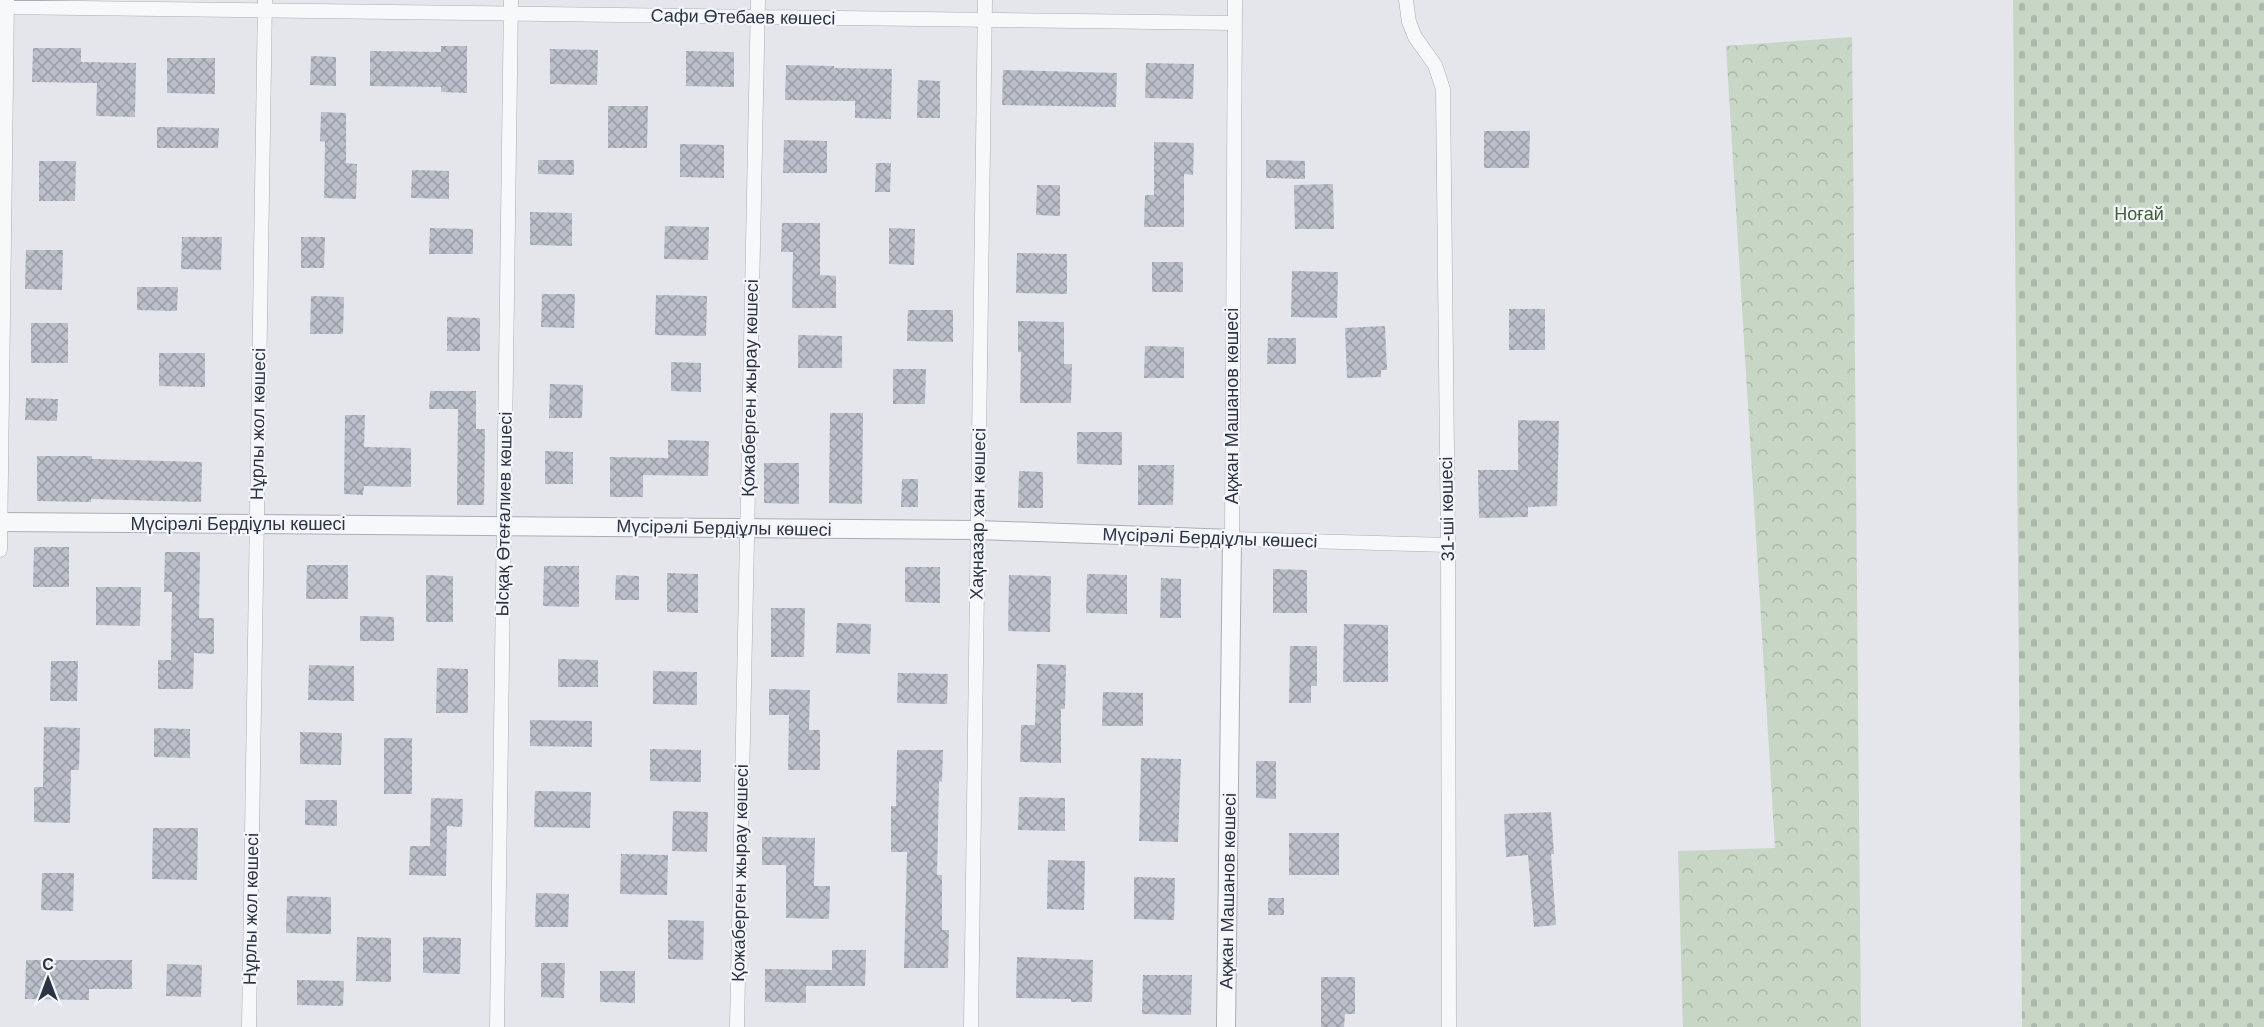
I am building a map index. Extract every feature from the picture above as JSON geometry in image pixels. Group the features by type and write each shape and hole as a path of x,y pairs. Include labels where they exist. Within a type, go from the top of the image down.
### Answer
{"street":[{"name":"Қожаберген жырау көшесі","path":"737,1027 758,0"},
{"name":"Хақназар хан көшесі","path":"971,1027 986,0"},
{"name":"Ақжан Машанов көшесі","path":"1226,1027 1232,539 1234,0"},
{"name":"31-ші көшесі","path":"1406,0 1409,22 1435,65 1443,90 1448,545 1449,1027"},
{"name":"Сафи Өтебаев көшесі","path":"5,5 511,7 758,18 1234,23"},
{"path":"0,550 5,5"},
{"name":"Нұрлы жол көшесі","path":"249,1027 265,5"},
{"name":"Ысқақ Өтеғалиев көшесі","path":"497,1027 511,7"},
{"name":"Мүсірәлі Бердіұлы көшесі","path":"0,522 978,530 1448,545"}],"green space":[{"name":"Ноғай","path":"2013,0 2264,0 2264,1027 2022,1027"},
{"path":"1852,37 1861,1027 1683,1027 1678,851 1775,848 1726,46"}],"building":[{"path":"441,46 467,46 467,93 441,92 441,87 370,86 370,51 441,52"},
{"path":"33,48 81,48 81,62 136,63 135,117 96,116 97,83 32,82"},
{"path":"550,49 598,50 597,85 550,84"},
{"path":"686,51 734,52 734,87 686,86"},
{"path":"311,56 336,57 336,86 310,85"},
{"path":"167,58 215,58 215,94 167,93"},
{"path":"1146,63 1194,64 1193,99 1145,98"},
{"path":"786,65 892,69 891,119 855,118 855,101 785,100"},
{"path":"1003,70 1117,73 1116,107 1002,105"},
{"path":"918,80 940,81 940,118 917,118"},
{"path":"608,106 648,106 647,148 608,148"},
{"path":"321,112 346,113 346,163 357,164 356,199 324,198 325,142 320,141"},
{"path":"157,127 219,128 218,148 157,148"},
{"path":"1484,131 1530,131 1529,168 1484,168"},
{"path":"784,140 827,141 827,173 783,173"},
{"path":"1154,142 1194,143 1193,175 1184,174 1184,227 1144,227 1145,195 1154,195"},
{"path":"680,144 724,145 724,178 680,177"},
{"path":"538,160 574,160 574,175 538,174"},
{"path":"1266,160 1305,161 1305,179 1266,178"},
{"path":"39,161 76,161 75,201 39,201"},
{"path":"876,163 891,163 890,192 875,192"},
{"path":"412,170 449,171 449,199 411,198"},
{"path":"1333,184 1334,229 1295,229 1294,185"},
{"path":"1037,185 1060,185 1060,216 1036,215"},
{"path":"530,212 572,213 572,246 530,245"},
{"path":"782,223 820,223 820,275 836,276 836,308 792,308 793,252 781,252"},
{"path":"665,226 709,227 708,260 664,259"},
{"path":"430,228 473,229 473,254 429,254"},
{"path":"889,228 915,229 914,265 889,264"},
{"path":"182,237 222,237 221,270 181,269"},
{"path":"301,237 325,237 324,268 301,268"},
{"path":"26,250 63,250 62,290 25,289"},
{"path":"1017,253 1067,254 1067,294 1016,293"},
{"path":"1152,262 1183,262 1183,292 1152,292"},
{"path":"1292,271 1338,272 1337,318 1291,317"},
{"path":"137,287 178,287 177,311 137,310"},
{"path":"542,294 575,294 574,328 541,327"},
{"path":"656,295 707,296 706,336 655,335"},
{"path":"311,296 344,297 343,334 310,334"},
{"path":"1509,309 1545,309 1545,350 1509,350"},
{"path":"908,310 953,310 953,342 907,341"},
{"path":"447,317 480,318 480,351 447,351"},
{"path":"1018,321 1064,322 1064,364 1072,364 1071,403 1020,403 1021,352 1018,352"},
{"path":"31,323 68,323 68,363 31,363"},
{"path":"1385,326 1387,370 1381,370 1381,377 1347,378 1345,328"},
{"path":"798,335 842,336 842,368 798,368"},
{"path":"1268,338 1296,338 1296,364 1267,364"},
{"path":"1145,346 1184,347 1184,378 1144,378"},
{"path":"159,353 205,353 205,387 159,386"},
{"path":"671,362 701,363 701,392 671,391"},
{"path":"893,369 926,369 925,404 893,404"},
{"path":"550,384 583,385 582,418 549,418"},
{"path":"430,391 476,391 476,429 485,429 484,505 457,505 458,409 429,409"},
{"path":"26,398 58,399 57,421 25,420"},
{"path":"830,413 863,413 862,504 829,503"},
{"path":"345,415 365,415 364,447 411,448 411,487 364,486 363,495 344,494"},
{"path":"1518,420 1559,421 1557,506 1528,507 1528,517 1479,518 1478,470 1518,470"},
{"path":"1077,432 1122,432 1122,465 1077,464"},
{"path":"668,440 709,441 708,476 643,475 643,497 610,497 610,457 668,458"},
{"path":"545,451 573,452 573,484 545,484"},
{"path":"37,456 92,456 92,459 202,462 201,502 91,499 91,502 37,501"},
{"path":"764,463 799,463 799,504 764,503"},
{"path":"1138,465 1174,465 1173,505 1138,505"},
{"path":"1019,471 1043,472 1043,508 1018,508"},
{"path":"902,479 918,479 918,507 901,507"},
{"path":"34,547 69,547 69,587 33,587"},
{"path":"165,552 200,552 199,618 214,618 214,654 194,653 193,689 158,689 158,660 171,660 172,592 164,592"},
{"path":"307,565 348,565 348,599 306,599"},
{"path":"544,566 579,566 579,607 543,606"},
{"path":"905,567 940,567 940,603 905,602"},
{"path":"1273,569 1307,570 1307,613 1273,613"},
{"path":"667,573 698,574 698,613 667,612"},
{"path":"1087,574 1127,575 1127,614 1086,613"},
{"path":"426,575 453,576 453,622 426,622"},
{"path":"616,575 639,576 639,600 615,600"},
{"path":"1009,575 1051,576 1050,632 1008,631"},
{"path":"1161,578 1181,579 1181,618 1160,618"},
{"path":"96,587 141,587 140,626 96,625"},
{"path":"771,608 805,608 804,657 771,657"},
{"path":"360,616 394,617 394,641 360,641"},
{"path":"837,623 871,624 870,654 836,653"},
{"path":"1344,624 1388,625 1388,682 1343,682"},
{"path":"1290,646 1317,646 1317,686 1311,686 1311,703 1289,703"},
{"path":"558,659 598,660 598,687 558,687"},
{"path":"51,661 78,661 77,701 50,701"},
{"path":"1037,664 1066,665 1065,709 1061,709 1061,763 1020,762 1021,725 1035,725"},
{"path":"309,665 354,666 354,701 308,700"},
{"path":"437,668 468,669 468,713 436,713"},
{"path":"653,671 697,672 697,705 653,704"},
{"path":"898,673 948,674 947,704 897,703"},
{"path":"769,689 810,690 809,730 820,730 820,770 788,770 789,715 769,715"},
{"path":"1103,692 1143,693 1143,726 1102,726"},
{"path":"530,720 592,721 592,747 530,746"},
{"path":"44,727 80,728 79,770 71,770 70,823 34,822 34,787 43,787"},
{"path":"154,728 190,729 190,758 154,757"},
{"path":"300,732 342,733 341,765 300,764"},
{"path":"384,738 412,738 412,794 384,794"},
{"path":"650,749 701,750 701,782 650,781"},
{"path":"897,750 943,750 942,782 939,781 937,875 942,875 942,930 949,930 948,968 904,968 907,852 891,852 891,806 896,806"},
{"path":"1141,758 1181,759 1178,842 1139,841"},
{"path":"1256,761 1276,761 1276,799 1256,798"},
{"path":"535,791 591,792 590,828 534,827"},
{"path":"1019,797 1065,798 1065,831 1018,830"},
{"path":"431,798 463,799 462,827 447,826 446,876 409,875 410,846 430,846"},
{"path":"305,800 337,800 337,826 305,825"},
{"path":"673,811 708,812 707,852 672,851"},
{"path":"1551,812 1554,854 1551,854 1556,925 1534,927 1528,855 1506,857 1504,814"},
{"path":"153,828 198,828 197,880 152,879"},
{"path":"1289,833 1339,833 1339,875 1289,875"},
{"path":"762,837 815,838 814,886 830,886 829,919 786,918 786,865 762,865"},
{"path":"621,854 668,855 667,895 620,894"},
{"path":"1048,860 1085,861 1084,910 1047,909"},
{"path":"42,873 74,873 73,911 41,910"},
{"path":"1134,877 1175,878 1174,920 1134,919"},
{"path":"536,893 569,894 568,927 535,927"},
{"path":"287,896 331,897 331,934 286,933"},
{"path":"1268,898 1284,898 1284,915 1268,915"},
{"path":"668,920 704,921 703,960 668,959"},
{"path":"357,937 391,938 391,982 356,981"},
{"path":"423,937 461,938 460,974 423,973"},
{"path":"832,950 866,950 865,986 806,986 806,1003 765,1002 765,969 832,970"},
{"path":"1017,957 1093,960 1092,1002 1071,1002 1071,999 1016,998"},
{"path":"26,960 132,960 132,989 89,989 89,1000 25,999"},
{"path":"541,963 565,963 564,998 541,997"},
{"path":"167,964 202,965 201,997 166,996"},
{"path":"600,971 635,971 635,1003 600,1002"},
{"path":"1143,975 1192,975 1191,1015 1142,1014"},
{"path":"1321,977 1355,977 1355,1014 1345,1014 1344,1027 1321,1027"},
{"path":"297,980 344,981 343,1006 297,1005"}]}
